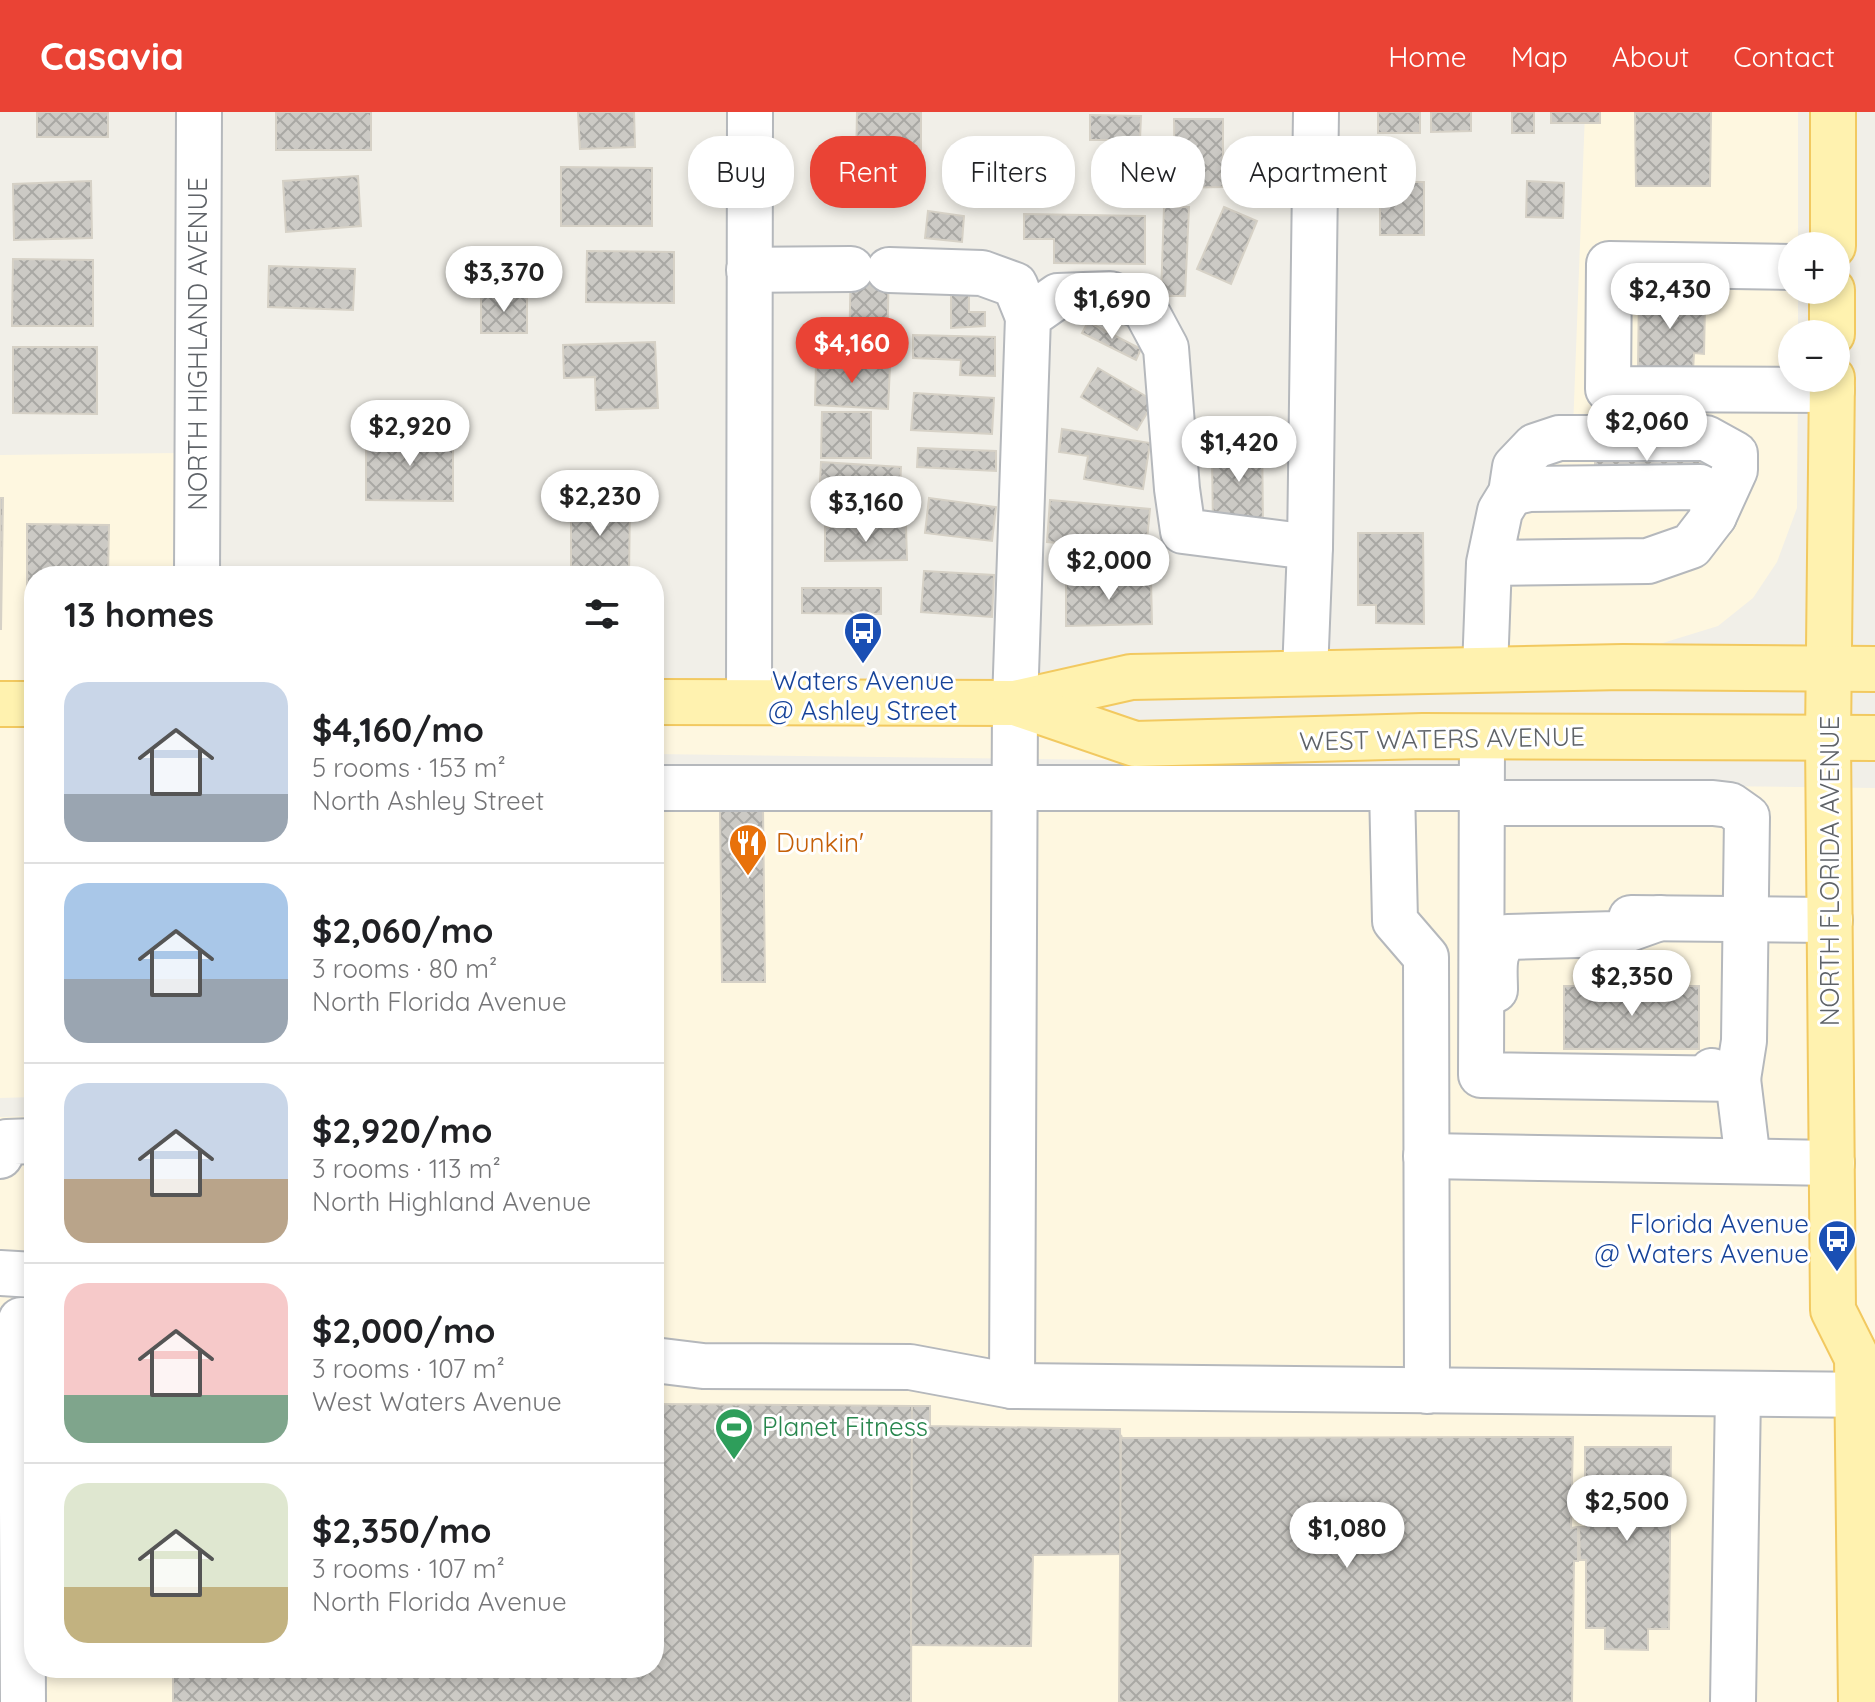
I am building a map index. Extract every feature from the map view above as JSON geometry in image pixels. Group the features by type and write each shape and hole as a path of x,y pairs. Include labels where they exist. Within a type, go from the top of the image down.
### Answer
{"main road":[{"path":"1833,112 1833,232"},
{"name":"NORTH FLORIDA AVENUE","path":"1832,392 1828,738 1833,1310 1866,1368 1861,1702"},
{"name":"WEST WATERS AVENUE","path":"664,702 1015,703 1131,677 1485,669 1875,669"},
{"name":"WEST WATERS AVENUE","path":"1015,703 1135,744 1482,737 1875,738"},
{"path":"0,704 24,704"}],"street":[{"name":"NORTH HIGHLAND AVENUE","path":"197,566 199,112"},
{"path":"749,701 750,112"},
{"path":"1305,673 1310,547 1316,112"},
{"path":"1778,267 1609,264 1608,389 1778,385"},
{"path":"749,270 982,273 1015,285 1028,317 1015,703 1012,1386"},
{"path":"1028,317 1058,296 1110,294 1144,307 1166,348 1183,531 1310,547"},
{"path":"1485,669 1489,563 1500,511 1511,493 1529,489 1700,487 1710,496 1714,516 1691,546 1648,561 1489,563"},
{"path":"1482,737 1481,1075 1738,1079"},
{"path":"1329,739 1330,788"},
{"path":"664,788 1392,788 1482,796 1730,805 1747,817 1744,1041 1738,1079 1748,1161"},
{"path":"1392,788 1395,921 1426,957 1427,1391"},
{"path":"1480,917 1830,920"},
{"path":"1660,918 1615,934 1508,937 1501,942 1495,955 1496,1032 1504,1046 1519,1057 1661,1056 1738,1079"},
{"path":"0,1156 7,1142 24,1141"},
{"path":"1426,1156 1832,1163"},
{"path":"0,1273 24,1274"},
{"path":"23,1702 21,1320 24,1320"},
{"path":"664,1361 703,1366 910,1367 1012,1386 1738,1394 1866,1368"},
{"path":"1733,1702 1738,1394"}],"shaded area":[{"path":"1585,112 1798,112 1798,232 1778,232 1778,304 1798,304 1798,320 1778,320 1778,392 1798,392 1797,508 1777,562 1753,598 1718,626 1614,658 1497,647 1513,437 1573,429"},
{"path":"178,453 178,566 24,566 24,682 0,682 0,455"},
{"path":"664,724 1014,726 1111,760 664,754"},
{"path":"0,726 24,726 24,1097 0,1098"},
{"path":"664,773 1875,788 1875,1702 0,1702 0,1117 24,1116 24,1678 664,1678"}],"building":[{"path":"37,112 108,112 108,137 37,137"},
{"path":"276,112 371,112 371,150 276,150"},
{"path":"578,112 634,112 635,147 580,149"},
{"path":"857,112 921,112 921,136 857,136"},
{"path":"1378,112 1420,112 1420,133 1378,133"},
{"path":"1431,112 1471,112 1471,131 1431,132"},
{"path":"1512,112 1534,112 1534,133 1512,133"},
{"path":"1551,112 1600,112 1600,123 1551,123"},
{"path":"1635,112 1711,112 1710,186 1636,186"},
{"path":"1090,115 1141,116 1140,136 1091,136 1090,140"},
{"path":"1174,119 1223,119 1221,187 1205,187 1205,136 1174,136"},
{"path":"561,167 652,168 652,226 561,226"},
{"path":"358,176 361,226 286,232 283,181"},
{"path":"91,181 92,238 14,240 13,184"},
{"path":"1527,181 1564,183 1563,218 1526,217"},
{"path":"1416,182 1424,182 1424,235 1380,235 1380,208 1416,208"},
{"path":"1164,208 1189,208 1185,296 1161,296"},
{"path":"1224,208 1257,221 1231,284 1197,269"},
{"path":"928,211 964,216 962,242 925,238"},
{"path":"1024,214 1145,216 1145,264 1054,263 1054,239 1024,239"},
{"path":"587,251 674,252 674,303 586,302"},
{"path":"851,258 889,260 887,360 849,358"},
{"path":"13,259 93,260 93,326 12,326"},
{"path":"269,266 355,269 353,310 268,307"},
{"path":"1639,291 1696,293 1695,305 1705,305 1704,354 1694,353 1693,371 1638,369"},
{"path":"951,293 969,293 969,312 985,312 985,326 951,328"},
{"path":"481,295 527,295 527,333 481,333"},
{"path":"1088,322 1141,349 1136,360 1082,333"},
{"path":"913,335 995,337 995,376 960,375 961,360 913,358"},
{"path":"655,342 658,408 596,410 595,377 564,378 563,345"},
{"path":"13,347 97,347 97,414 13,413"},
{"path":"816,361 890,366 888,409 815,405"},
{"path":"1098,368 1154,401 1137,430 1081,397"},
{"path":"914,393 994,398 992,434 911,430"},
{"path":"822,412 871,412 871,458 821,458"},
{"path":"1237,428 1262,428 1263,530 1213,529 1212,454 1237,454"},
{"path":"1062,429 1150,443 1143,489 1084,479 1088,456 1059,452"},
{"path":"366,436 453,436 453,501 366,500"},
{"path":"1595,447 1700,447 1700,477 1595,479"},
{"path":"918,448 996,451 996,471 917,467"},
{"path":"821,462 901,467 899,507 819,502"},
{"path":"0,498 3,498 1,629 0,629"},
{"path":"929,498 996,507 992,541 925,533"},
{"path":"571,500 630,501 629,566 571,566"},
{"path":"1050,500 1150,509 1146,550 1047,542"},
{"path":"27,524 109,525 108,566 27,566"},
{"path":"906,526 907,560 825,561 825,527"},
{"path":"1358,533 1423,533 1424,624 1376,623 1376,605 1358,605"},
{"path":"924,571 994,575 992,617 921,612"},
{"path":"1151,579 1152,624 1066,626 1066,580"},
{"path":"802,588 881,588 881,614 802,613"},
{"path":"720,809 763,809 765,982 722,982"},
{"path":"1564,986 1699,986 1699,1049 1564,1049"},
{"path":"664,1404 912,1406 911,1702 173,1702 173,1678 664,1678"},
{"path":"912,1406 930,1406 930,1426 1120,1429 1122,1554 1033,1555 1031,1646 911,1645"},
{"path":"1121,1435 1122,1438 1573,1437 1571,1528 1578,1527 1578,1561 1574,1561 1572,1702 1119,1702"},
{"path":"1585,1447 1671,1447 1669,1629 1648,1629 1648,1650 1605,1649 1605,1628 1586,1628 1586,1560 1580,1560 1579,1527 1585,1527"}],"place":[{"name":"Waters Avenue @ Ashley Street","path":"863,665"},
{"name":"Dunkin'","path":"748,877"},
{"name":"Florida Avenue @ Waters Avenue","path":"1837,1273"},
{"name":"Planet Fitness","path":"734,1461"}]}
